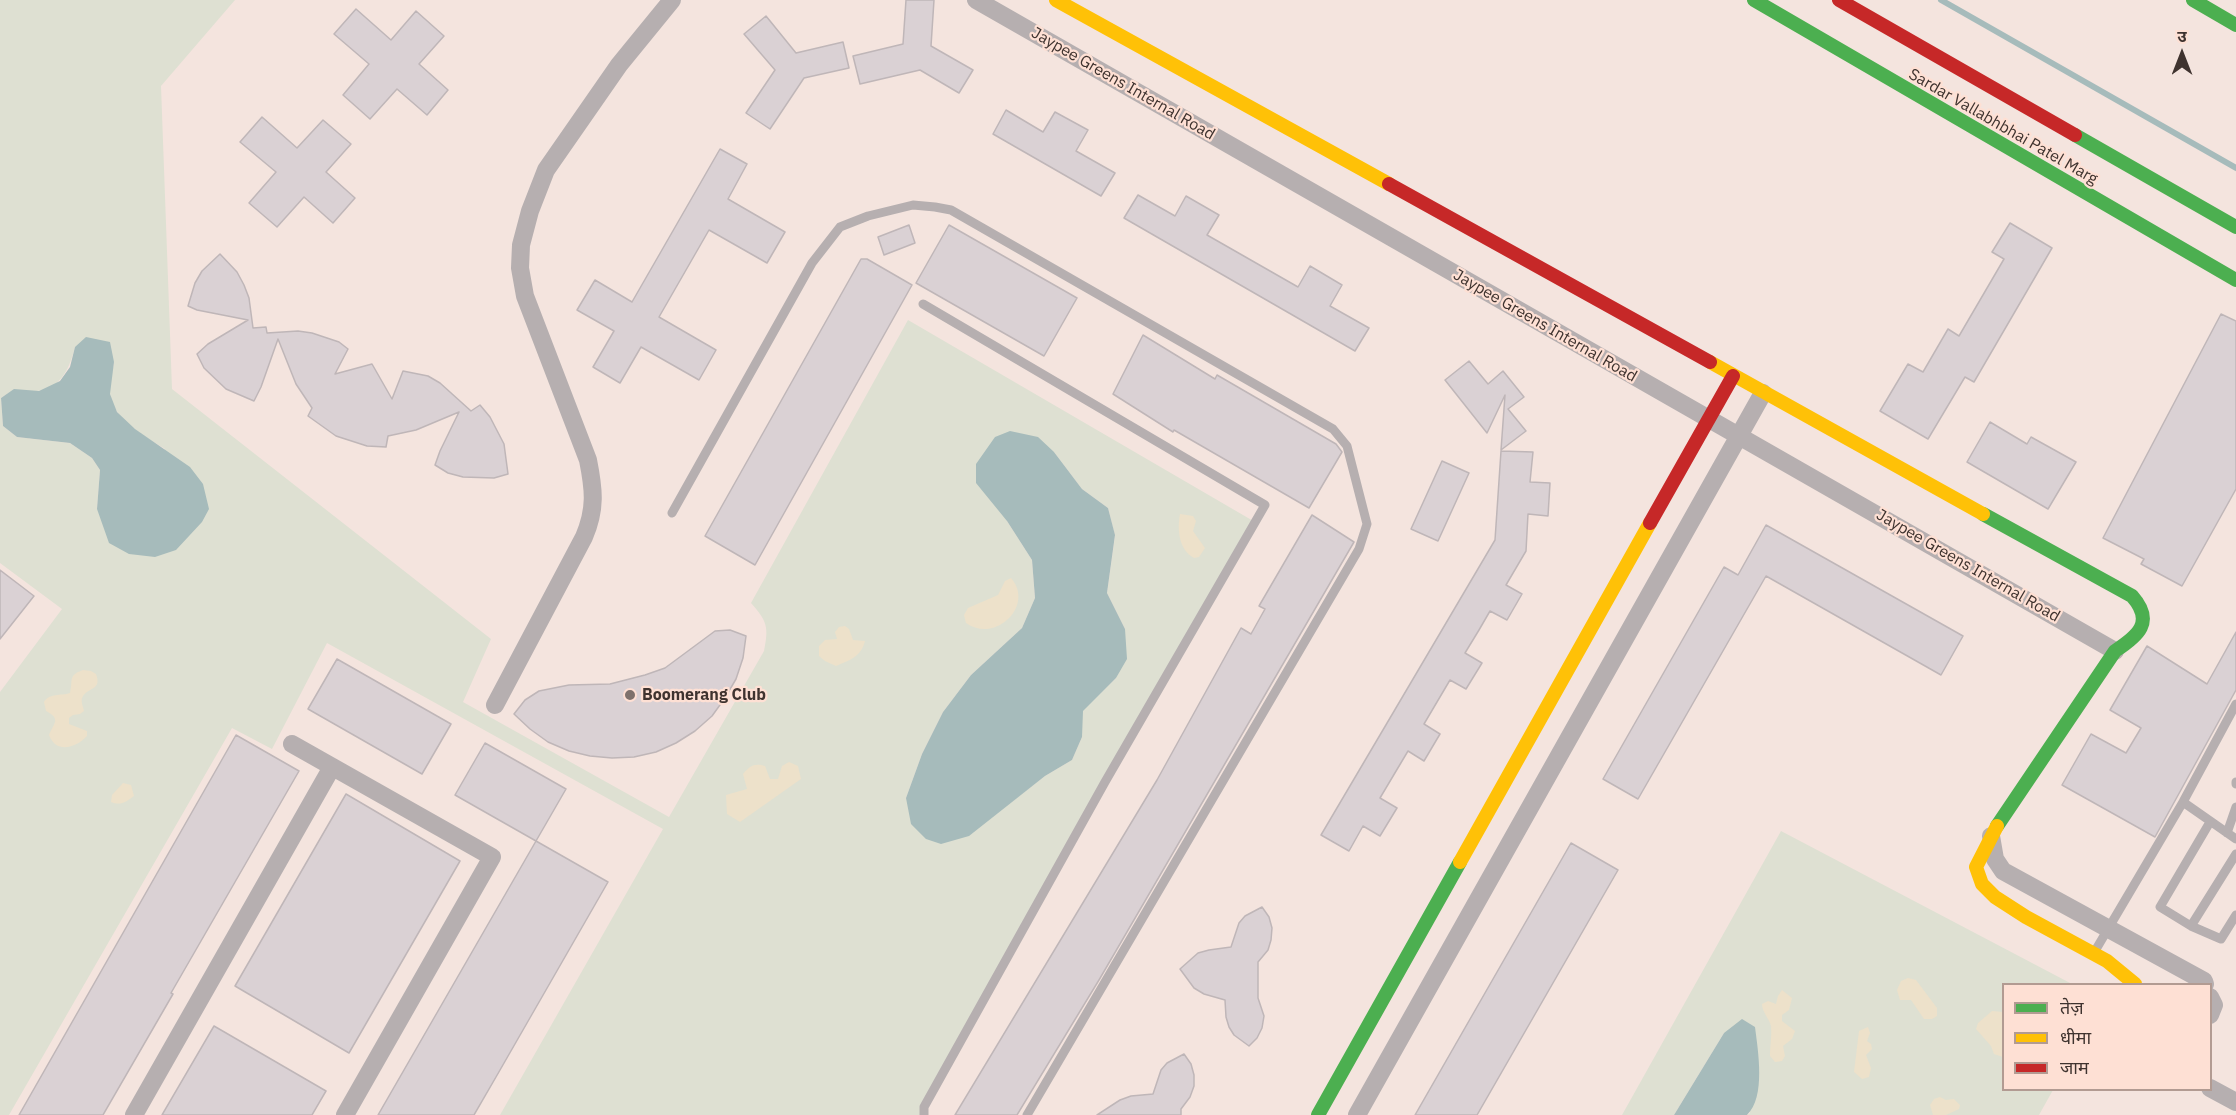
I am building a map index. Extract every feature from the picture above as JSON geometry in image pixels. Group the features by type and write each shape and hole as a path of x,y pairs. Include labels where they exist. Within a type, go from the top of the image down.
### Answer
{"street":[{"path":"495,705 593,516 593,484 588,460 525,296 520,268 521,245 530,211 546,170 619,65 672,0"},
{"name":"Jaypee Greens Internal Road","path":"976,0 2115,651"},
{"path":"1056,0 2132,596 2141,606 2143,621 2138,635 2115,651 1991,836 1976,867 1981,883 1989,892 2024,916 2123,971 2134,983"},
{"name":"Sardar Vallabhbhai Patel Marg","path":"1754,0 2236,280"},
{"name":"Sardar Vallabhbhai Patel Marg","path":"1839,0 2236,227"},
{"path":"2193,0 2236,24"},
{"path":"1318,1115 1733,376"},
{"path":"1356,1115 1763,393"},
{"path":"292,744 492,856 345,1115"},
{"path":"134,1115 332,767"},
{"path":"1991,836 1995,859 2003,871 2205,983"},
{"path":"2212,1089 2236,1102"}],"lane":[{"path":"672,513 812,263 840,227 868,216 913,205 951,210 1333,429 1347,446 1366,524 1359,549 1027,1115"},
{"path":"923,304 1265,505 1105,782 924,1107 924,1115"},
{"path":"2094,953 2236,704"},
{"path":"2182,802 2236,839"},
{"path":"2227,833 2236,807"},
{"path":"2210,822 2160,907 2191,926 2221,939 2236,915"},
{"path":"2191,926 2236,854"}],"shaded area":[{"path":"0,0 235,0 161,86 172,389 491,639 463,702 669,817 764,651 765,625 751,603 908,320 1255,522 921,1115 500,1115 663,829 327,643 272,749 232,728 9,1115 0,1115 0,692 62,609 0,563","holes":["75,347 114,362 110,390 117,412 132,427 165,449 97,510 100,470 92,458 70,443 17,437 3,426 1,398 15,391 37,391 52,386 63,376","1054,452 1082,489 1108,508 1115,536 1107,593 1125,629 1116,678 1082,711 1082,737 1072,760 1045,776 1011,802 906,798 922,754 943,712 971,675 1022,628 1035,598 1032,560 1007,521"]},
{"path":"86,337 110,342 114,362 110,394 117,412 135,429 190,467 203,484 209,509 202,522 176,550 155,557 129,554 109,543 97,509 100,470 92,458 70,443 17,437 3,426 1,398 14,389 39,391 60,381 70,367 75,347"},
{"path":"1010,431 1038,437 1054,452 1082,489 1108,508 1115,535 1107,593 1125,629 1127,659 1116,678 1083,711 1082,737 1072,760 1045,776 969,836 941,844 926,839 911,824 906,798 922,754 943,712 971,675 1022,628 1035,598 1032,560 1007,521 976,483 976,464 995,437"},
{"path":"1781,831 2070,983 2002,983 2002,1091 2052,1091 2039,1115 1747,1115 1750,1113 1724,1033 1674,1115 1622,1115"},
{"path":"1742,1019 1755,1027 1759,1086 1753,1107 1747,1115 1674,1115 1724,1033"}],"sand":[{"path":"1180,514 1193,516 1196,521 1193,531 1205,548 1199,557 1194,558 1182,545 1179,533"},
{"path":"1011,578 1017,589 1018,599 1015,610 1009,618 989,629 978,628 966,623 964,615 968,608 998,595 1005,581"},
{"path":"845,626 849,629 853,640 865,641 858,654 836,666 819,656 819,646 825,640 837,639 835,632 839,627"},
{"path":"83,670 96,674 97,683 83,696 84,711 69,718 69,724 87,731 87,736 77,744 61,747 52,741 49,735 55,719 46,711 44,702 52,696 70,693 73,676"},
{"path":"789,762 798,766 801,779 740,822 727,814 726,795 747,789 743,774 748,769 755,765 765,766 770,779 778,779 782,766"},
{"path":"123,783 131,785 134,796 123,803 111,802 112,795"},
{"path":"1908,978 1916,980 1937,1008 1937,1016 1924,1019 1911,1000 1900,1000 1897,990 1901,981"},
{"path":"1782,990 1792,998 1789,1010 1782,1015 1782,1021 1795,1031 1792,1039 1783,1046 1785,1056 1782,1061 1775,1062 1770,1056 1771,1026 1762,1004 1768,1001 1776,1004"},
{"path":"1992,1011 2002,1012 2002,1057 1994,1054 1991,1046 1976,1029 1978,1023"},
{"path":"1868,1027 1870,1033 1867,1041 1871,1044 1872,1049 1866,1055 1871,1068 1869,1077 1862,1079 1854,1072 1859,1031"},
{"path":"1940,1097 1946,1100 1954,1099 1960,1105 1959,1109 1946,1115 1933,1115 1930,1105 1934,1099"}],"building":[{"path":"906,0 934,0 931,46 973,70 959,93 920,70 860,84 853,56 903,44"},
{"path":"356,9 391,40 416,11 444,36 419,64 448,90 427,115 397,89 370,119 343,95 369,64 334,34"},
{"path":"766,16 796,53 843,42 849,68 804,78 770,129 746,113 775,70 744,34"},
{"path":"1006,110 1043,132 1055,112 1088,130 1076,151 1115,173 1101,196 993,134"},
{"path":"262,117 297,148 323,120 351,144 326,172 355,198 333,223 304,197 277,227 249,203 276,172 240,142"},
{"path":"720,149 747,164 728,199 785,232 767,263 709,230 659,317 716,350 699,380 641,347 620,383 593,367 614,331 577,310 595,280 632,302"},
{"path":"1138,195 1175,216 1186,196 1219,215 1207,235 1298,287 1310,266 1342,285 1330,306 1369,328 1355,351 1124,218"},
{"path":"2010,223 2052,248 1974,382 1965,377 1928,439 1880,411 1908,364 1923,372 1948,329 1959,336 2004,259 1992,252"},
{"path":"909,225 915,243 884,255 878,237"},
{"path":"949,225 1077,298 1044,356 916,283"},
{"path":"220,254 237,272 244,285 249,298 253,328 266,327 267,333 298,331 312,333 339,342 348,349 335,374 372,364 392,399 403,371 428,376 440,383 471,411 480,405 490,417 504,444 508,474 494,478 463,477 448,473 435,465 459,412 416,430 388,436 386,447 367,446 336,436 308,416 312,408 296,384 278,339 254,401 226,389 204,368 197,354 208,344 248,320 197,310 188,306 195,283 202,271"},
{"path":"861,259 867,259 912,285 755,565 705,536"},
{"path":"2221,314 2236,321 2236,489 2182,586 2141,564 2144,559 2103,538"},
{"path":"1143,335 1215,379 1217,375 1336,444 1342,452 1309,508 1174,430 1173,432 1113,394"},
{"path":"1469,361 1488,384 1503,371 1524,397 1508,409 1526,431 1501,450 1505,395 1487,433 1445,380"},
{"path":"1990,422 2027,444 2031,437 2076,462 2048,509 1967,462"},
{"path":"1501,451 1533,452 1530,482 1550,483 1548,516 1528,514 1526,551 1506,585 1522,594 1507,620 1490,611 1465,653 1482,663 1466,689 1450,680 1424,724 1440,734 1424,761 1408,751 1380,798 1397,808 1380,836 1363,826 1349,851 1321,835 1495,540"},
{"path":"1442,461 1469,473 1438,541 1411,529"},
{"path":"1312,515 1354,542 1099,980 1017,1115 955,1115 1157,780 1241,628 1251,634 1265,609 1259,606"},
{"path":"1766,525 1963,636 1941,675 1766,576 1638,799 1603,779 1724,567 1738,575"},
{"path":"0,570 34,596 0,639"},
{"name":"Boomerang Club","path":"730,630 746,636 743,658 736,679 725,698 712,716 695,731 656,752 634,757 612,758 569,751 548,742 514,714 525,700 539,691 569,685 610,684 645,675 665,668 715,631"},
{"path":"2236,632 2236,690 2155,837 2062,785 2091,734 2126,753 2141,728 2110,710 2147,646 2207,684"},
{"path":"337,659 451,724 422,774 308,709"},
{"path":"236,735 299,771 171,993 173,994 103,1115 19,1115"},
{"path":"485,743 566,789 536,841 455,795"},
{"path":"346,794 460,861 349,1053 235,986"},
{"path":"536,841 608,882 496,1077 474,1115 378,1115"},
{"path":"1571,843 1618,870 1477,1115 1415,1115"},
{"path":"1262,907 1269,917 1272,928 1268,950 1258,962 1258,998 1264,1016 1257,1038 1249,1046 1234,1035 1229,1027 1225,1000 1204,994 1194,988 1180,969 1198,953 1231,947 1239,923 1245,916"},
{"path":"214,1026 326,1091 312,1115 162,1115"},
{"path":"1184,1054 1191,1064 1194,1086 1190,1097 1181,1109 1181,1115 1097,1115 1120,1100 1131,1096 1153,1094 1161,1070 1167,1063"}],"waterway":[{"path":"1941,0 2236,168"}],"traffic: fast":[{"path":"1754,0 2236,280"},
{"path":"2193,0 2236,25"},
{"path":"2075,135 2236,227"},
{"path":"1983,514 2132,596 2139,605 2143,621 2137,634 2115,651 1997,826"},
{"path":"1318,1115 1460,862"}],"traffic: slow":[{"path":"1056,0 1389,184"},
{"path":"1710,362 1983,514"},
{"path":"1460,862 1650,523"},
{"path":"1997,826 1976,867 1982,884 1995,897 2026,917 2107,961 2134,983"}],"traffic: jam":[{"path":"1839,0 2075,135"},
{"path":"1389,184 1710,362"},
{"path":"1650,523 1733,376"}],"place":[{"name":"Boomerang Club","path":"630,695"}]}
